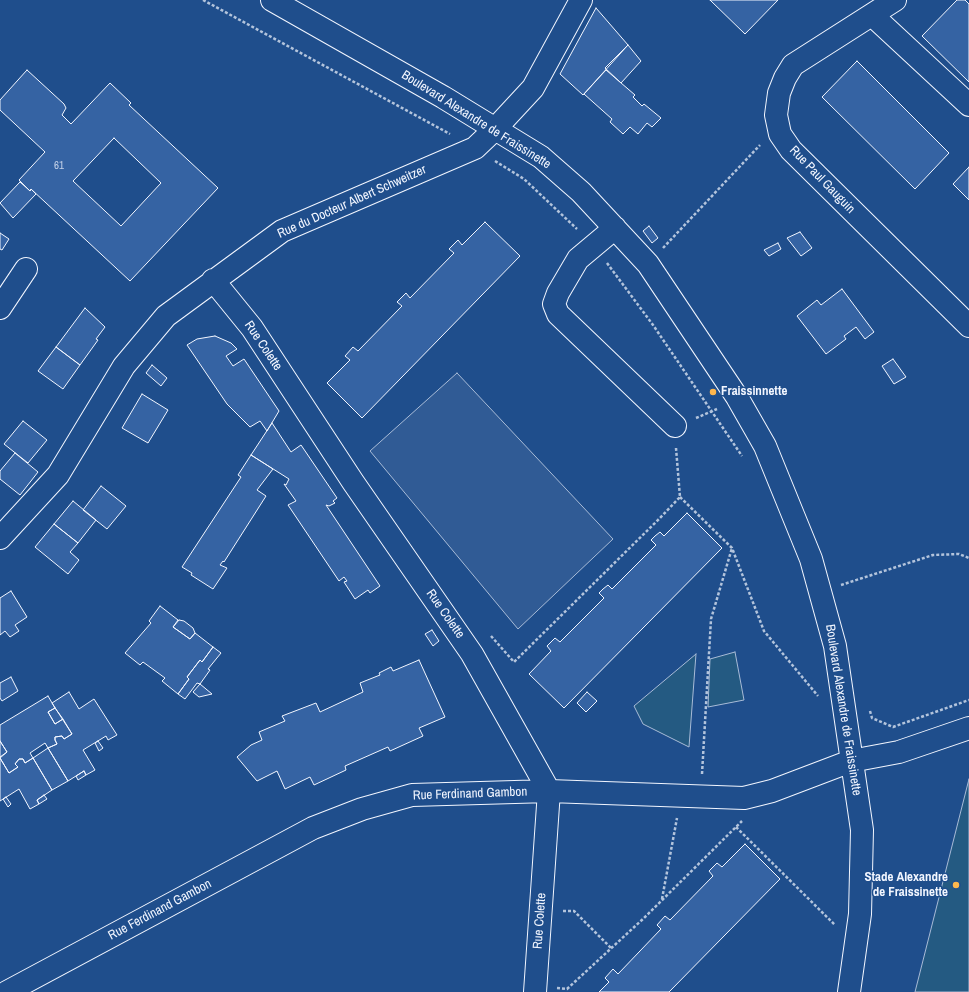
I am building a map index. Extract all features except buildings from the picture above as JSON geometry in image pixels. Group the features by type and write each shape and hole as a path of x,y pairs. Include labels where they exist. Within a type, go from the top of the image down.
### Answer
{"street":[{"name":"Boulevard Alexandre de Fraissinette","path":"272,0 443,97 541,157 581,192 648,264 738,398 765,446 812,559 834,646 831,700 851,761 862,830 860,914 849,992"},
{"name":"Rue Paul Gauguin","path":"895,0 794,65 785,78 779,93 776,115 778,126 780,134 791,150 969,326"},
{"name":"Rue du Docteur Albert Schweitzer","path":"3,527 58,475 124,366 166,316 213,280 282,231 475,148 534,88 575,3"},
{"path":"872,15 969,105"},
{"path":"615,228 578,259 558,293 554,304 558,314 675,426"},
{"path":"0,308 26,269"},
{"name":"Rue Colette","path":"213,280 252,328 353,482 472,654 550,791 540,913 536,988"},
{"name":"Rue Ferdinand Gambon","path":"7,992 313,828 362,809 412,795 550,791 744,798 772,791 851,761 898,752 969,728"}],"path":[{"path":"202,0 428,121 524,179 594,245 653,325 746,462"},
{"path":"648,264 778,126"},
{"path":"738,398 712,412 675,426 680,497 732,548 764,631 831,700 866,697 872,718 893,727 969,700"},
{"path":"491,636 514,662 680,497"},
{"path":"662,900 691,796 711,619 732,548"},
{"path":"861,579 933,555 959,554 969,558"},
{"path":"536,988 567,990 662,900 746,817"},
{"path":"736,827 835,925"},
{"path":"540,913 574,910 611,948"},
{"path":"834,933 836,919"}],"shaded area":[{"path":"457,373 613,539 518,629 370,451"},
{"path":"735,652 744,700 708,707 710,659"},
{"path":"696,654 689,747 643,724 634,706"},
{"name":"Stade Alexandre de Fraissinette","path":"969,779 969,992 915,992"}],"place":[{"name":"Fraissinnette","path":"713,392"},
{"name":"Stade Alexandre de Fraissinette","path":"956,885"}]}
